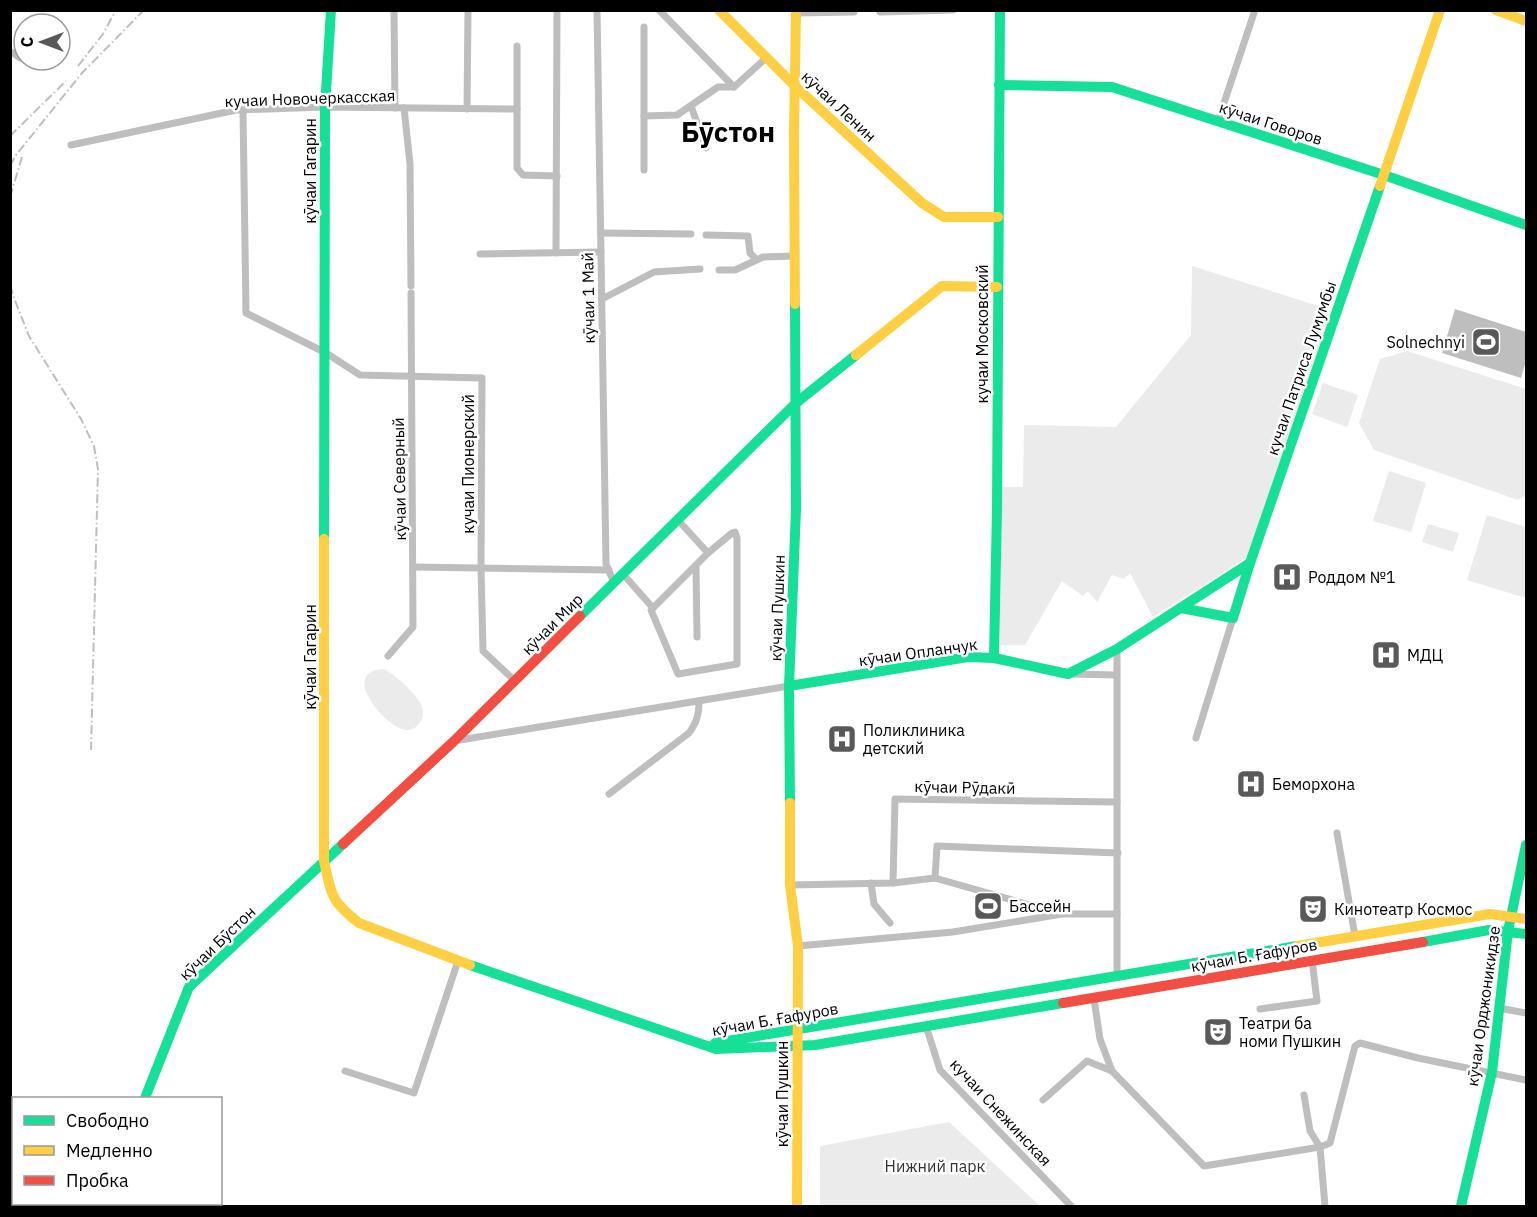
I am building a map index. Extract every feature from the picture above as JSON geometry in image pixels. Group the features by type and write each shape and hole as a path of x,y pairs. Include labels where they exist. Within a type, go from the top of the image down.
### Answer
{"street":[{"name":"кӯчаи Гагарин","path":"331,10 325,107 324,861 332,897 358,923 458,961 706,1046"},
{"path":"394,10 395,108"},
{"path":"466,109 468,10"},
{"path":"556,253 557,10"},
{"name":"кӯчаи 1 Май","path":"597,10 606,564 614,584"},
{"path":"659,10 734,87"},
{"name":"кӯчаи Ленин","path":"719,10 796,87 922,203 944,217 998,217"},
{"path":"880,12 953,10"},
{"name":"кучаи Московский","path":"993,658 997,508 1000,10"},
{"path":"1218,121 1255,10"},
{"name":"кучаи Патриса Лумумбы","path":"1197,738 1250,563 1440,10"},
{"path":"1496,10 1526,19"},
{"path":"796,12 854,12"},
{"name":"кӯчаи Пушкин","path":"796,12 794,128 796,509 789,686 790,885 798,946 797,1206"},
{"path":"644,27 644,170"},
{"path":"517,46 519,173 557,176"},
{"path":"644,116 678,115 718,87 734,87 766,58"},
{"name":"кӯчаи Говоров","path":"999,84 1112,87 1384,175 1527,225"},
{"path":"691,105 706,148"},
{"name":"кучаи Новочеркасская","path":"72,145 243,110 325,107 517,109"},
{"name":"кӯчаи Северный","path":"388,656 413,627 410,164 404,108"},
{"name":"кучаи Пионерский","path":"243,110 246,313 326,353 360,375 482,378 483,651 515,681"},
{"path":"601,233 691,234"},
{"path":"706,235 748,236 750,253 756,259"},
{"path":"480,254 601,252"},
{"path":"719,270 735,270 763,256 795,256"},
{"path":"602,299 654,272 700,269"},
{"path":"796,403 942,286 997,287"},
{"name":"кӯчаи Мир","path":"324,861 453,742 796,403"},
{"path":"678,520 708,553"},
{"path":"735,532 737,538 737,664 678,674 651,610 696,566 708,553 735,532"},
{"path":"1068,674 1117,649 1250,563"},
{"path":"696,566 697,637"},
{"path":"413,567 609,570"},
{"path":"623,574 653,608"},
{"path":"1181,608 1233,618"},
{"path":"1117,649 1117,977"},
{"name":"кӯчаи Опланчук","path":"789,686 968,657 993,658 1068,674"},
{"path":"1068,674 1116,675"},
{"path":"453,742 789,686"},
{"path":"609,794 689,733 696,724 699,701"},
{"name":"кӯчаи Рӯдакӣ","path":"893,883 895,800 1117,802"},
{"path":"1337,833 1354,936"},
{"name":"кӯчаи Орджоникидзе","path":"1461,1206 1492,1072 1508,931 1527,844"},
{"path":"935,878 937,846 1118,853"},
{"name":"кӯчаи Бӯстон","path":"145,1097 189,987 324,861"},
{"path":"790,885 893,883 935,878 1062,914"},
{"path":"871,883 874,904 890,923"},
{"path":"798,946 953,932 1062,914 1117,914"},
{"name":"кӯчаи Б. Ғафуров","path":"706,1046 1490,914 1527,919"},
{"name":"кӯчаи Б. Ғафуров","path":"706,1046 716,1049 815,1045 1489,930 1527,934"},
{"path":"1260,1009 1317,1002 1309,945"},
{"path":"345,1071 414,1093 458,961"},
{"path":"1094,999 1100,1039 1112,1071 1204,1166 1320,1147 1330,1143 1354,1046 1360,1043 1418,1058 1527,1080"},
{"path":"952,1005 955,1022"},
{"path":"1499,1008 1527,1013"},
{"name":"кучаи Снежинская","path":"926,1026 940,1070 1071,1206"},
{"path":"1043,1100 1087,1061 1112,1071"},
{"path":"1304,1095 1310,1131 1320,1147 1325,1206"}],"green space":[{"path":"1192,266 1331,310 1253,553 1153,617 1130,573 1124,579 1112,575 1097,602 1088,591 1083,596 1062,581 1025,645 1000,645 1001,487 1023,487 1024,425 1116,427 1191,335"},
{"path":"1407,351 1526,389 1526,495 1518,500 1374,450 1359,423 1380,359"},
{"path":"1323,383 1358,395 1347,427 1312,414"},
{"path":"1389,471 1426,483 1411,532 1373,521"},
{"path":"1487,515 1526,527 1526,598 1467,580"},
{"path":"1428,524 1459,533 1453,552 1422,542"},
{"path":"383,669 405,685 420,702 423,709 422,718 413,728 407,730 399,728 379,712 371,701 365,680 370,673"},
{"name":"Нижний парк","path":"949,1122 1040,1206 820,1206 820,1146"}],"shaded area":[{"name":"Solnechnyi","path":"1455,309 1526,332 1526,361 1521,378 1442,353"}],"railway":[{"path":"78,66 103,34 116,10"},
{"path":"10,166 16,155 82,73 144,10"},
{"path":"10,136 66,81"},
{"path":"10,197 22,157"},
{"path":"10,285 29,336 81,419 94,446 98,469 91,750"}],"traffic: fast":[{"path":"324,539 325,107 331,10"},
{"path":"994,658 1000,10"},
{"path":"999,85 1112,87 1384,175 1526,225"},
{"path":"1181,608 1233,618 1380,186"},
{"path":"790,803 789,686 796,509 795,304"},
{"path":"580,616 796,403 856,355"},
{"path":"789,686 968,657 994,658 1068,674 1117,649 1250,563"},
{"path":"145,1097 189,987 343,844"},
{"path":"1461,1206 1492,1072 1508,931 1526,845"},
{"path":"1423,942 1489,930 1526,934"},
{"path":"715,1043 1297,946"},
{"path":"470,965 716,1049 815,1045 1063,1003"}],"traffic: slow":[{"path":"719,10 796,87 922,203 944,217 998,217"},
{"path":"795,304 796,10"},
{"path":"1380,186 1440,10"},
{"path":"1496,10 1526,21"},
{"path":"856,355 942,286 997,287"},
{"path":"324,539 324,861 331,890 342,909 359,923 470,965"},
{"path":"790,803 790,885 798,946 797,1206"},
{"path":"1297,946 1490,914 1526,919"}],"traffic: jam":[{"path":"343,844 453,742 580,616"},
{"path":"1063,1003 1423,942"}],"place":[{"name":"Solnechnyi","path":"1486,342"},
{"name":"Роддом №1","path":"1287,577"},
{"name":"МДЦ","path":"1386,655"},
{"name":"Поликлиника детский","path":"842,739"},
{"name":"Беморхона","path":"1251,784"},
{"name":"Бассейн","path":"988,906"},
{"name":"Кинотеатр Космос","path":"1313,909"},
{"name":"Театри ба номи Пушкин","path":"1218,1032"}],"district":[{"name":"Бӯстон","path":"728,132"}]}
